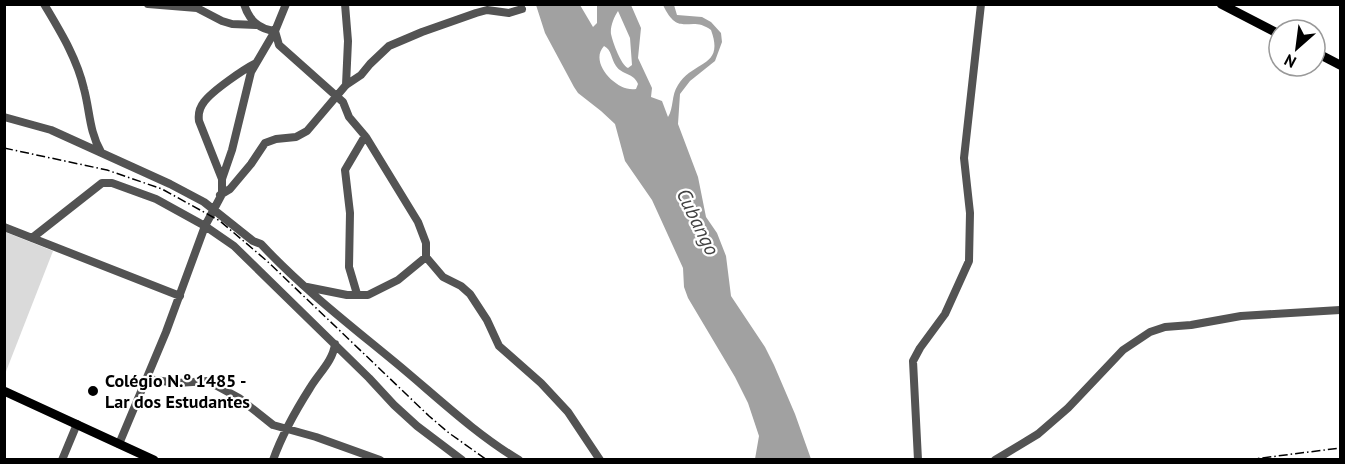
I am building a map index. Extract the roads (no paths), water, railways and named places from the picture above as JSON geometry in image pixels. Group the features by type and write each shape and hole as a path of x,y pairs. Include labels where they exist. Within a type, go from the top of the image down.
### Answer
{"main road":[{"path":"1221,4 1267,28"},
{"path":"1327,58 1341,64"},
{"path":"4,391 154,459"}],"street":[{"path":"44,4 60,30 77,67 85,90 93,139 101,152"},
{"path":"148,4 197,8 222,21 257,25 275,31"},
{"path":"244,4 248,16 257,25"},
{"path":"119,444 147,379 206,226 222,194 222,179 234,143 251,72 275,31 286,4"},
{"path":"345,4 348,41 346,85"},
{"path":"918,459 913,361 945,314 969,261 970,213 964,158 981,4"},
{"path":"204,202 214,200 230,189 265,143 276,139 296,137 307,131 346,85 361,75 386,48 415,34 486,10 509,13 522,9"},
{"path":"275,31 279,45 338,95 343,102 349,117 365,136 418,222 426,243 426,257 443,277 470,294 487,320 499,346 541,383 568,412 600,459"},
{"path":"222,179 199,120 199,111 205,101 241,71 257,62"},
{"path":"4,117 51,130 204,202 261,244 306,287 459,417 519,459"},
{"path":"357,294 349,267 350,213 345,170 365,136"},
{"path":"32,237 102,183 112,183 156,199 206,226 245,255 417,426 462,459"},
{"path":"4,227 180,296"},
{"path":"306,287 347,295 368,295 398,280 426,257"},
{"path":"995,459 1038,434 1068,408 1123,350 1150,332 1164,327 1191,325 1240,316 1341,310"},
{"path":"273,459 309,389 331,359 335,344"},
{"path":"147,379 177,383 208,381 239,398 273,425 380,459"},
{"path":"62,459 77,424"}],"water":[{"name":"Cubango","path":"536,5 580,5 593,27 597,23 597,5 631,5 641,28 638,58 652,88 651,97 662,101 668,117 678,85 691,71 711,58 714,42 711,30 697,24 680,24 674,21 663,5 674,5 677,15 702,17 711,22 721,33 722,42 715,61 690,81 680,94 678,124 698,177 706,217 717,233 726,256 731,296 765,347 774,365 811,459 755,459 759,436 748,403 688,298 684,287 683,268 652,200 625,161 615,124 578,93 545,33","holes":["618,11 630,38 632,65 628,68 620,58 611,34","604,46 609,50 619,69 636,80 638,84 636,89 621,86 607,75 600,60 600,53"]}],"railway":[{"path":"4,148 107,170 162,189 220,221 267,261 429,416 487,460"},
{"path":"1246,460 1340,448"}],"place":[{"name":"Colégio N.º 1485 - Lar dos Estudantes","path":"93,391"}]}
